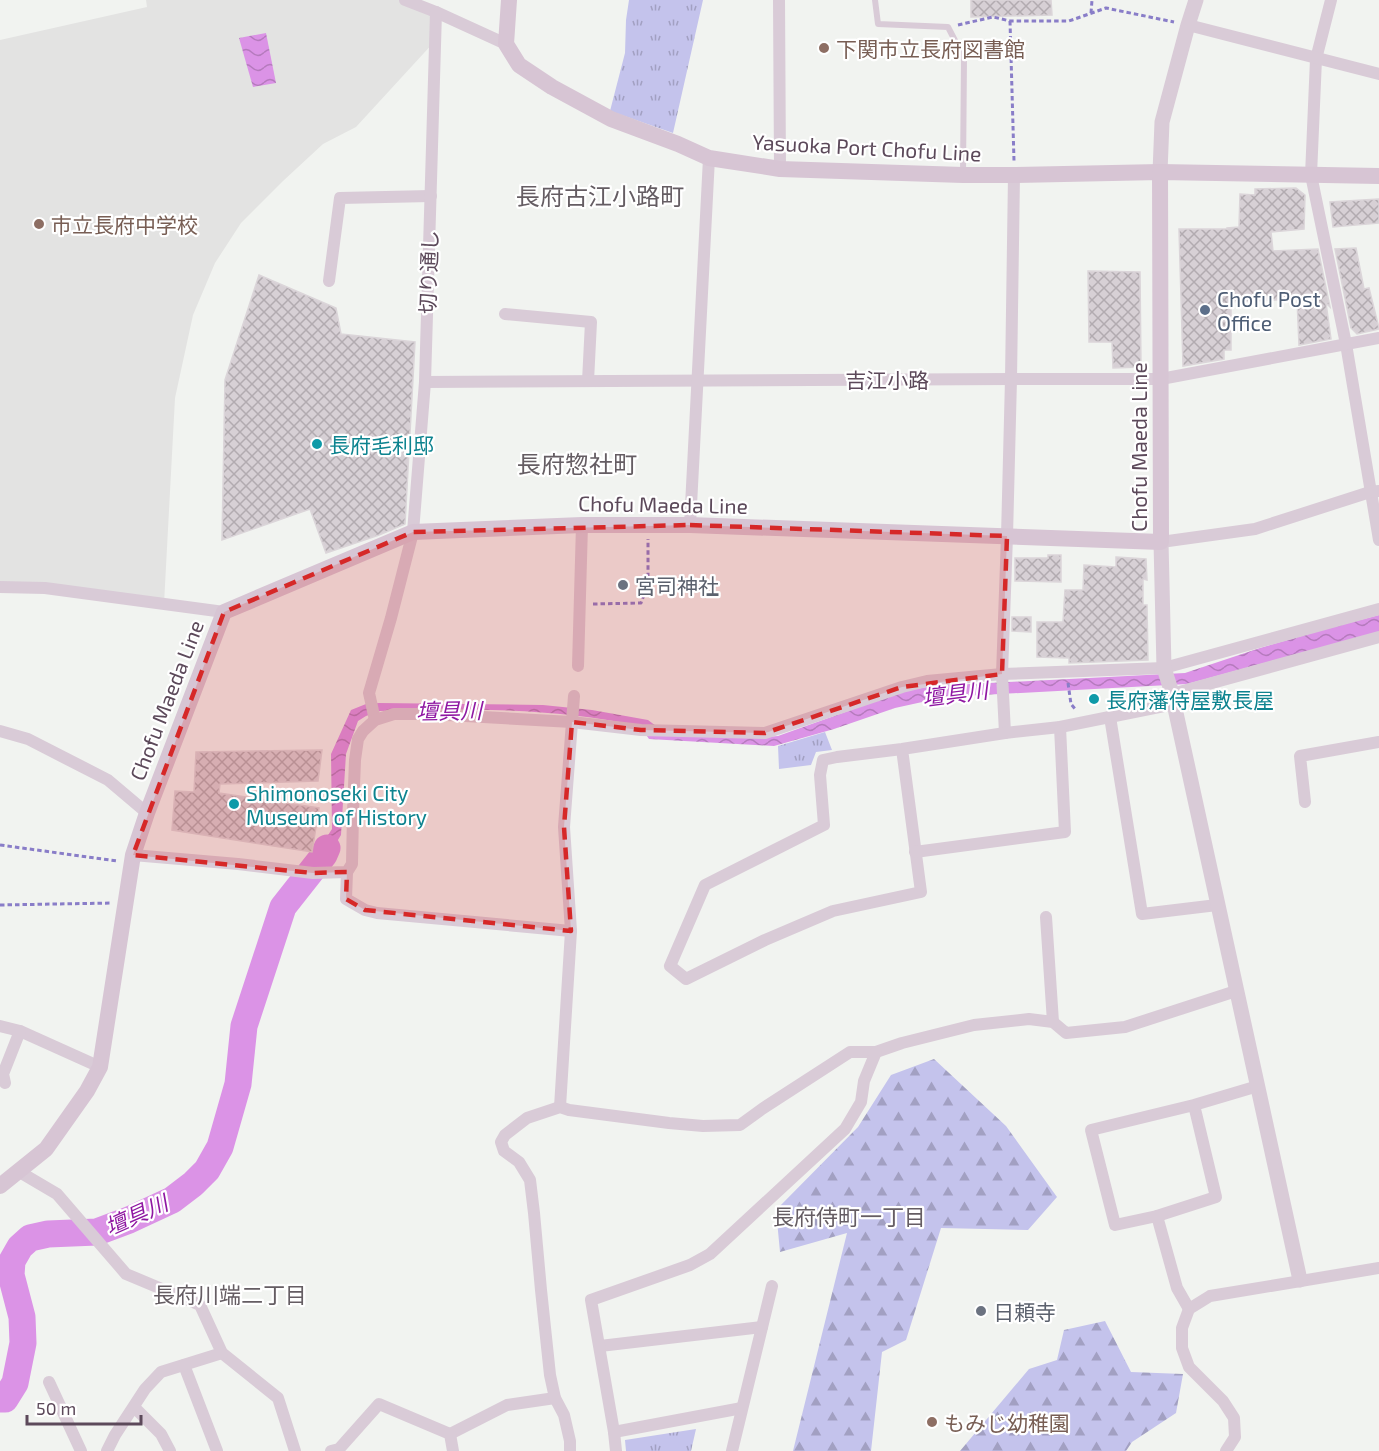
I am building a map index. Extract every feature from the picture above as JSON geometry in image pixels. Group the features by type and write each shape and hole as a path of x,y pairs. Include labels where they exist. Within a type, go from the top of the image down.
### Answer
{"main road":[{"path":"506,44 508,0"},
{"name":"Yasuoka Port Chofu Line","path":"506,44 519,65 552,87 611,120 678,144 709,158 780,170 963,175 1160,172"},
{"path":"1160,172 1379,176"},
{"name":"Chofu Maeda Line","path":"0,1186 46,1149 87,1091 100,1067 132,859 147,813 224,612 413,532 582,525 690,525 1161,542 1160,172"}],"street":[{"path":"405,0 506,44"},
{"path":"779,0 780,170"},
{"path":"1160,172 1162,122 1196,0"},
{"path":"1331,0 1316,59 1311,175 1375,491 1379,540"},
{"name":"切り通し","path":"375,720 369,693 413,532 425,382 436,12"},
{"path":"1188,25 1379,74"},
{"path":"690,525 709,158"},
{"path":"1005,733 1002,677 1011,379 1014,175"},
{"path":"328,281 340,198 431,196"},
{"path":"505,314 591,321 588,381"},
{"name":"吉江小路","path":"425,382 1161,380 1379,338"},
{"path":"1300,1280 1169,685 1161,542 1256,529 1375,491"},
{"path":"578,666 582,525"},
{"path":"0,587 45,588 224,612"},
{"path":"902,749 921,892 832,911 765,940 686,979 670,966 705,885 824,825 820,775 823,760 1059,727 1110,717 1169,685 1379,609"},
{"path":"571,931 377,913 365,910 346,899 347,872 352,864 355,760 358,739 363,731 375,720 394,714 573,710 641,730 765,733 902,687 927,681 1002,677 1169,685 1379,637"},
{"path":"560,1107 571,931 564,827 573,710"},
{"path":"1110,717 1142,914 1217,905"},
{"path":"915,852 1065,832 1059,727"},
{"path":"0,731 28,739 108,780 147,813"},
{"path":"1305,802 1300,756 1379,742"},
{"path":"132,859 238,864 312,873 347,872"},
{"path":"1046,917 1053,1022"},
{"path":"570,1451 564,1415 555,1398 550,1375 530,1180 519,1162 504,1151 501,1142 505,1135 527,1118 560,1107 669,1123 740,1125 762,1108 850,1052 876,1052 974,1025 1029,1019 1053,1022 1066,1033 1125,1027 1236,991"},
{"path":"0,1026 20,1031 100,1067"},
{"path":"5,1083 3,1074 20,1031"},
{"path":"616,1451 591,1300 690,1265 710,1254 845,1129 861,1102 864,1081 876,1052"},
{"path":"1194,1105 1216,1197 1157,1216 1115,1226 1091,1130 1194,1105 1258,1086"},
{"path":"18,1171 57,1194 126,1274 200,1305 222,1353 278,1398 295,1451"},
{"path":"1157,1216 1177,1288 1189,1309"},
{"path":"1226,1451 1235,1437 1234,1418 1223,1401 1189,1367 1182,1348 1182,1328 1189,1309 1210,1296 1379,1268"},
{"path":"732,1451 772,1286"},
{"path":"600,1346 762,1327"},
{"path":"106,1451 145,1389 161,1372 222,1353"},
{"path":"184,1365 217,1451"},
{"path":"49,1382 81,1451"},
{"path":"336,1450 379,1404 450,1434 507,1405 555,1398"},
{"path":"134,1407 162,1434 170,1451"},
{"path":"614,1432 742,1408"},
{"path":"450,1434 453,1451"}],"lane":[{"path":"875,0 878,24 948,27 964,58 963,175"}],"path":[{"path":"1090,14 1092,0"},
{"path":"948,27 993,16 1010,21 1069,21 1106,8 1188,25"},
{"path":"1010,21 1014,175"},
{"path":"581,604 641,603 648,584 648,525"},
{"path":"0,845 132,859"},
{"path":"0,905 125,903"}],"highlighted area":[{"path":"690,525 1007,536 1002,674 902,687 765,733 641,730 572,722 564,827 571,931 365,910 346,899 347,872 313,873 133,855 224,612 413,532"}],"shaded area":[{"path":"146,0 405,0 436,12 435,41 356,127 323,144 241,223 215,263 193,315 175,398 164,604 0,587 0,40 147,7"}],"green space":[{"path":"629,0 703,0 673,133 610,111 625,53"},
{"path":"825,732 832,750 816,752 811,765 779,769 778,746"},
{"path":"934,1059 1006,1126 1057,1197 1028,1230 941,1228 906,1340 882,1352 871,1451 793,1451 847,1233 780,1252 776,1210 858,1127 891,1075"},
{"path":"1105,1321 1131,1372 1183,1374 1176,1413 1132,1442 1126,1451 960,1451 1029,1369 1057,1360 1064,1330"},
{"path":"696,1429 691,1451 626,1451 625,1440"}],"water":[{"path":"266,33 276,83 253,87 239,38"},
{"name":"壇具川","path":"1379,615 1379,632 1187,684 945,697 895,708 774,746 649,739 640,726 543,713 478,710 380,711 358,721 346,754 341,835 317,869 306,869 332,829 331,754 351,710 366,704 543,705 592,710 648,720 656,726 750,738 778,736 904,691 933,686 1185,673 1260,648"}],"building":[{"path":"971,0 1051,0 1052,15 971,17"},
{"path":"1296,188 1305,195 1304,229 1271,232 1273,251 1318,249 1330,307 1326,303 1331,339 1299,345 1297,299 1231,302 1231,350 1224,350 1224,359 1183,366 1179,229 1239,227 1240,194 1255,195 1255,189"},
{"path":"1379,199 1379,223 1333,227 1330,202"},
{"path":"1356,248 1364,289 1369,288 1379,328 1357,334 1351,328 1335,249"},
{"path":"1088,271 1140,272 1141,367 1113,368 1112,342 1089,342"},
{"name":"長府毛利邸","path":"259,275 336,308 341,334 415,342 405,524 326,553 310,509 222,540 225,380"},
{"path":"1048,555 1061,555 1061,582 1015,581 1015,558 1048,558"},
{"path":"1116,557 1146,559 1147,580 1143,579 1143,605 1147,605 1148,660 1069,663 1069,658 1037,657 1037,622 1063,622 1065,590 1083,590 1084,565 1116,567"},
{"path":"1012,617 1031,617 1031,632 1012,631"},
{"name":"Shimonoseki City Museum of History","path":"322,750 318,781 220,784 219,793 319,808 312,852 172,830 175,791 194,792 196,752"}],"waterway":[{"name":"壇具川","path":"0,1399 5,1399 15,1383 23,1343 22,1317 11,1275 12,1261 20,1247 30,1238 48,1234 97,1232 129,1220 172,1200 207,1170 220,1147 238,1084 244,1026 283,907 327,848"}],"place":[{"name":"下関市立長府図書館","path":"824,48"},
{"name":"市立長府中学校","path":"39,224"},
{"name":"Chofu Post Office","path":"1205,310"},
{"name":"長府毛利邸","path":"317,444"},
{"name":"宮司神社","path":"623,585"},
{"name":"長府藩侍屋敷長屋","path":"1094,699"},
{"name":"Shimonoseki City Museum of History","path":"234,804"},
{"name":"日頼寺","path":"981,1311"},
{"name":"もみじ幼稚園","path":"932,1422"}],"district":[{"name":"長府古江小路町","path":"600,195"},
{"name":"長府惣社町","path":"577,463"},
{"name":"長府侍町一丁目","path":"849,1216"},
{"name":"長府川端二丁目","path":"230,1294"}]}
